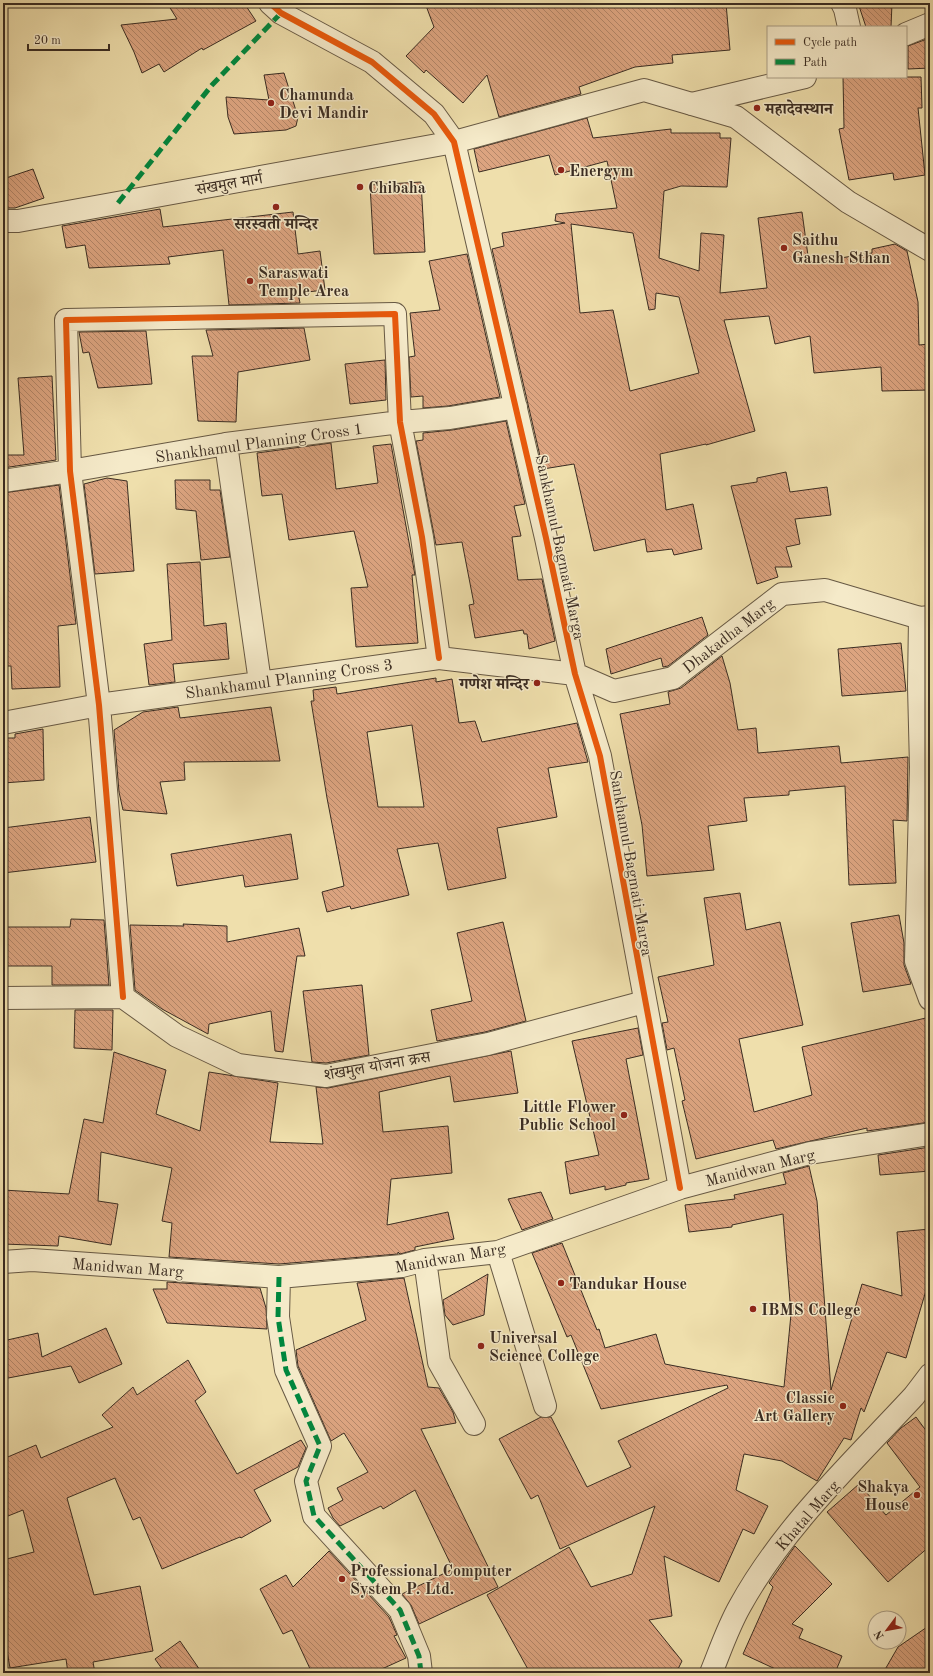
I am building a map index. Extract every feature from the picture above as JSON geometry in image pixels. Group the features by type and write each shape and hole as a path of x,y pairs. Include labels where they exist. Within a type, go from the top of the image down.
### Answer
{"street":[{"path":"842,3 849,26"},
{"name":"Sankhamul Bagmati Marga","path":"282,6 372,62 434,114 454,142 516,407 575,674 600,756 644,1002 680,1188"},
{"path":"907,34 930,24"},
{"path":"692,104 801,78"},
{"name":"संखमुल मार्ग","path":"3,222 103,206 454,142 644,90 736,117 848,202 930,252"},
{"path":"3,998 123,997 99,705 70,471 66,320 395,314 400,422 422,537 439,658"},
{"name":"Shankhamul Planning Cross 1","path":"3,481 226,444 400,422 450,418 516,407"},
{"path":"226,444 260,682"},
{"name":"Dhakadha Marg","path":"575,674 614,691 673,678 782,594 825,590 925,618"},
{"path":"925,618 919,686 921,767 916,961 930,999"},
{"name":"Shankhamul Planning Cross 3","path":"3,723 99,705 439,658 575,674"},
{"name":"शंखमुल योजना क्रस","path":"123,997 177,1036 238,1065 326,1076 488,1044 644,1002"},
{"name":"Manidwan Marg","path":"3,1262 32,1260 279,1278 402,1266 425,1260 498,1252 680,1188 810,1153 930,1134"},
{"path":"498,1252 545,1406"},
{"path":"425,1260 439,1362 474,1424"},
{"path":"279,1278 278,1317 286,1370 320,1446 306,1481 314,1516 400,1610 419,1656 421,1673"},
{"name":"Khatal Marg","path":"711,1673 739,1607 770,1558 802,1516 914,1396 930,1375"}],"building":[{"path":"167,3 244,3 256,21 203,50 202,48 164,72 159,64 142,73 121,25 177,19"},
{"path":"425,3 726,3 730,50 672,55 673,63 635,67 579,87 581,94 499,117 487,75 463,103 426,70 424,73 406,56 434,27"},
{"path":"858,3 892,3 891,26 866,26"},
{"path":"930,39 930,68 908,69 908,46"},
{"path":"284,73 298,117 296,126 286,130 234,134 228,117 226,97 269,100 264,75"},
{"path":"921,77 922,108 918,108 925,175 894,180 893,173 849,180 839,129 844,128 843,78"},
{"path":"587,118 593,138 671,129 671,133 720,133 720,138 731,138 727,187 681,186 664,191 659,258 699,271 701,233 724,235 720,293 767,288 758,218 802,212 809,263 872,253 872,249 895,244 907,251 918,302 919,345 930,344 930,390 882,391 881,367 814,373 810,336 775,344 769,316 724,320 755,431 706,445 660,454 666,510 693,504 702,549 674,555 672,549 647,552 645,539 594,551 574,464 543,469 492,249 504,246 502,233 565,223 555,221 556,214 617,208 607,161 555,175 549,155 479,172 474,149","holes":["571,224 633,233 649,310 655,309 656,293 679,297 699,373 630,391 613,310 580,313"]},
{"path":"33,169 44,198 15,208 3,208 3,179"},
{"path":"421,182 425,252 374,254 370,185"},
{"path":"160,209 163,227 293,212 298,254 320,251 325,290 298,293 300,303 229,305 223,250 168,257 170,264 89,268 85,245 66,248 62,226"},
{"path":"467,254 500,397 448,406 423,408 423,396 411,397 409,357 415,356 410,313 440,310 429,261"},
{"path":"304,328 310,360 238,372 236,422 198,421 192,356 213,356 206,330"},
{"path":"146,331 152,384 98,388 89,352 83,353 79,332"},
{"path":"385,360 386,400 350,404 345,364"},
{"path":"52,376 56,460 3,468 3,455 24,455 18,378"},
{"path":"506,421 525,504 514,506 521,536 512,537 518,580 542,579 555,641 529,649 527,634 524,634 523,630 475,638 469,605 474,604 462,542 436,545 416,441 423,440 423,433"},
{"path":"331,443 336,489 378,483 373,446 391,444 415,575 412,575 418,643 356,647 351,588 368,587 354,531 289,540 282,494 262,496 257,453"},
{"path":"786,472 790,492 827,487 831,515 795,519 800,544 786,547 792,567 775,567 778,577 757,584 731,486 757,482 757,478"},
{"path":"107,478 127,481 134,571 95,574 84,484"},
{"path":"175,480 210,480 210,490 220,490 230,557 201,560 196,511 176,509"},
{"path":"59,485 76,624 58,626 60,687 12,689 11,666 3,666 3,493"},
{"path":"200,562 204,626 226,623 229,659 173,664 175,682 149,685 144,644 172,640 167,564"},
{"path":"702,617 708,635 668,666 663,667 661,658 611,674 606,649"},
{"path":"901,643 906,691 842,696 838,649"},
{"path":"722,656 730,683 738,730 756,728 758,753 839,746 841,763 908,757 907,821 893,820 896,883 849,885 845,786 789,791 789,795 744,798 747,821 708,826 714,870 647,876 642,825 620,714 670,704 668,692 681,688"},
{"path":"436,678 436,682 452,679 459,723 475,721 482,742 577,723 588,762 548,768 557,817 497,828 506,878 448,890 438,843 397,849 409,895 351,909 350,906 327,912 322,892 344,886 327,798 311,701 314,701 313,690 336,687 337,694","holes":["412,725 424,807 378,807 367,732"]},
{"path":"178,707 180,718 271,707 280,761 184,762 185,780 160,782 167,814 123,810 119,792 114,730 143,712"},
{"path":"43,729 44,780 3,783 3,738 15,738 15,734"},
{"path":"90,817 96,862 3,873 3,828"},
{"path":"291,834 298,879 245,887 243,875 177,886 171,854"},
{"path":"740,893 746,930 780,922 803,1025 739,1039 754,1112 812,1095 802,1047 930,1017 930,1122 867,1131 867,1128 776,1149 773,1140 696,1159 682,1101 685,1100 674,1048 667,1050 662,1023 668,1022 658,977 714,965 704,898"},
{"path":"899,915 904,943 904,965 911,984 863,992 851,923"},
{"path":"71,919 104,920 109,985 52,985 52,966 3,966 3,927 70,927"},
{"path":"503,922 526,1021 485,1032 437,1041 431,1010 472,1001 457,933"},
{"path":"183,924 227,926 227,942 299,928 305,956 297,956 283,1052 275,1051 271,1011 209,1024 208,1034 162,1009 135,990 130,925 184,926"},
{"path":"362,985 369,1055 326,1063 312,1062 303,991"},
{"path":"75,1010 113,1010 112,1050 74,1048"},
{"name":"Little Flower Public School","path":"638,1028 643,1055 626,1059 649,1179 626,1183 626,1185 605,1190 605,1186 570,1194 565,1162 599,1155 572,1041"},
{"path":"511,1051 518,1093 454,1102 450,1076 379,1092 383,1132 448,1126 452,1173 391,1179 387,1225 448,1212 454,1239 415,1247 415,1250 400,1254 398,1252 398,1254 279,1264 169,1257 172,1223 162,1221 172,1168 101,1152 98,1201 118,1204 111,1245 59,1236 58,1246 3,1244 3,1190 69,1194 84,1119 103,1123 114,1052 166,1070 156,1114 200,1131 209,1072 278,1083 270,1142 323,1144 316,1087 328,1088"},
{"path":"930,1147 930,1171 880,1175 878,1155"},
{"path":"809,1166 817,1201 831,1390 862,1284 902,1296 897,1232 930,1229 930,1277 906,1358 887,1352 864,1412 861,1408 851,1440 844,1438 817,1481 782,1461 744,1454 736,1490 768,1506 754,1534 743,1529 719,1582 664,1556 672,1616 649,1620 682,1661 676,1673 530,1673 487,1595 569,1547 591,1587 632,1574 655,1506 560,1549 538,1495 531,1499 499,1439 541,1417 551,1417 587,1487 631,1467 618,1441 728,1388 727,1385 601,1409 571,1335 567,1337 532,1253 562,1243 597,1330 599,1329 605,1348 656,1334 665,1364 784,1387 791,1314 783,1214 732,1225 732,1227 689,1232 685,1205 735,1199 734,1195 786,1184 783,1173"},
{"path":"541,1192 553,1219 522,1230 508,1199"},
{"path":"488,1274 484,1315 453,1325 445,1315 443,1300"},
{"path":"404,1278 428,1387 439,1388 453,1412 456,1423 421,1429 498,1587 419,1624 411,1605 402,1594 453,1569 415,1490 383,1509 381,1506 340,1526 333,1518 328,1508 343,1500 337,1488 368,1472 344,1433 331,1441 298,1366 296,1350 366,1320 357,1283"},
{"path":"167,1282 260,1288 266,1308 267,1329 167,1323 153,1289 167,1289"},
{"path":"106,1328 122,1364 79,1383 71,1366 3,1379 3,1341 38,1333 42,1357"},
{"path":"188,1360 206,1392 195,1401 237,1474 301,1440 306,1448 298,1467 254,1490 271,1521 241,1538 240,1537 162,1569 140,1517 133,1520 115,1478 67,1498 94,1595 140,1586 153,1651 93,1662 95,1673 68,1673 66,1659 10,1668 3,1628 3,1560 34,1552 23,1510 3,1518 3,1459 36,1445 41,1458 113,1427 102,1415 133,1387 137,1395"},
{"path":"916,1417 930,1436 930,1546 888,1582 827,1512 859,1484 886,1515 920,1487 887,1443 901,1428"},
{"path":"795,1546 832,1584 792,1624 803,1629 799,1638 842,1656 835,1673 784,1673 743,1654 773,1587 769,1583"},
{"path":"329,1551 389,1617 397,1635 394,1636 406,1658 373,1673 312,1673 292,1630 283,1634 260,1589 286,1575 293,1587"},
{"path":"930,1625 930,1673 883,1673 896,1650 907,1650 907,1641"},
{"path":"180,1641 202,1673 165,1673 155,1659"}],"marked path":[{"path":"118,203 212,85 281,13"},
{"path":"279,1277 278,1317 286,1370 320,1446 306,1481 314,1516 400,1610 419,1656 421,1673"}],"cycle path":[{"path":"270,3 281,13 372,62 434,114 454,142 546,538 575,674 600,756 680,1188"},
{"path":"123,997 99,705 70,471 66,320 395,314 400,422 422,537 439,658"}],"place":[{"name":"Chamunda Devi Mandir","path":"271,103"},
{"name":"महादेवस्थान","path":"757,108"},
{"name":"Energym","path":"561,170"},
{"name":"Chibaha","path":"360,187"},
{"name":"सरस्वती मन्दिर","path":"276,207"},
{"name":"Saithu Ganesh Sthan","path":"784,248"},
{"name":"Saraswati Temple Area","path":"250,281"},
{"name":"गणेश मन्दिर","path":"537,683"},
{"name":"Little Flower Public School","path":"624,1115"},
{"name":"Tandukar House","path":"561,1283"},
{"name":"IBMS College","path":"753,1309"},
{"name":"Universal Science College","path":"481,1346"},
{"name":"Classic Art Gallery","path":"843,1406"},
{"name":"Shakya House","path":"917,1495"},
{"name":"Professional Computer System P. Ltd.","path":"342,1579"}]}
